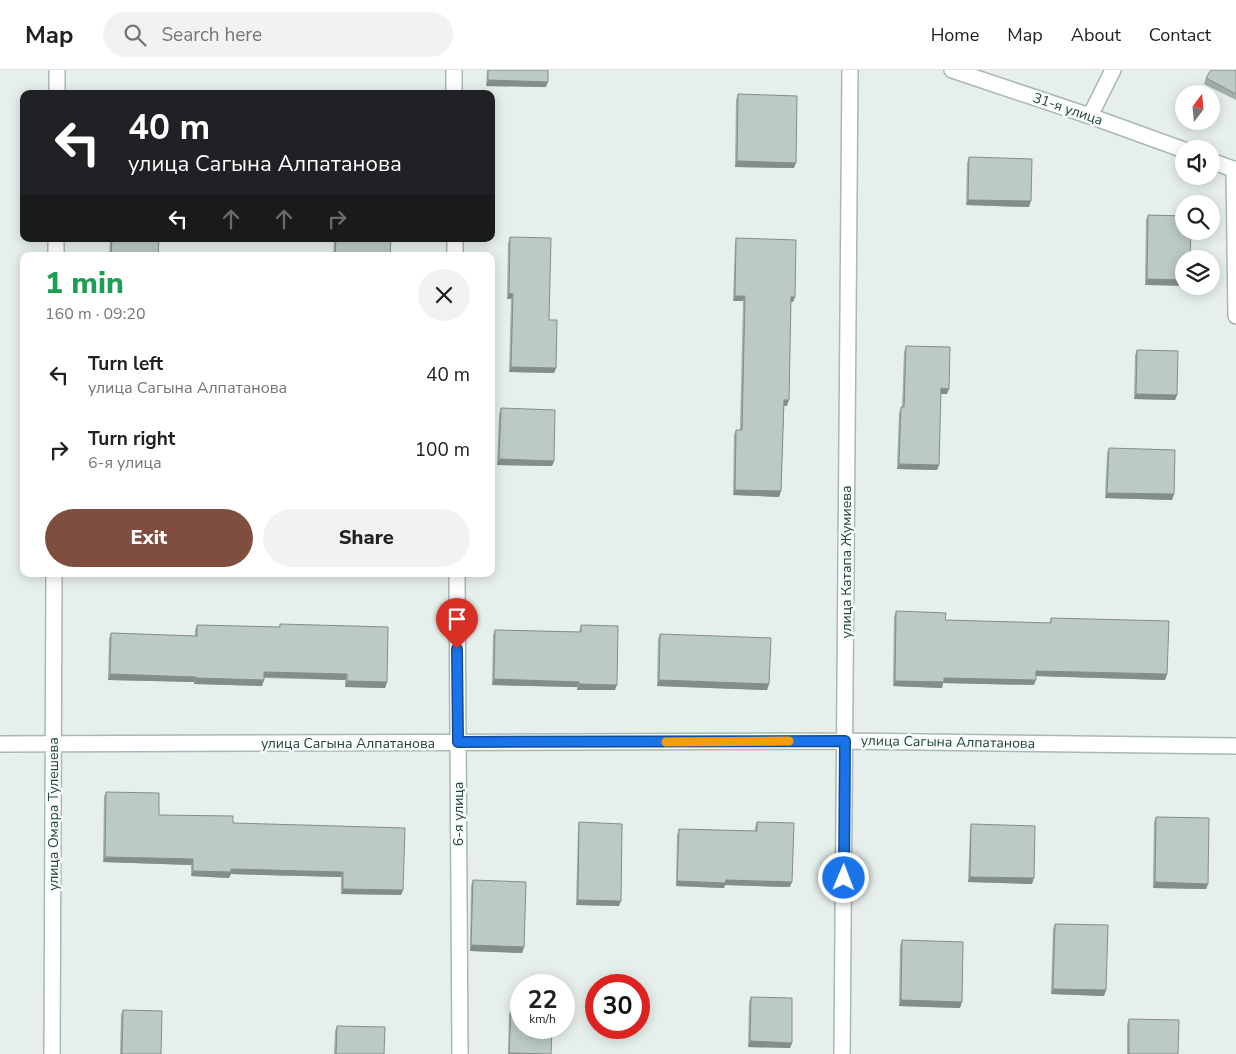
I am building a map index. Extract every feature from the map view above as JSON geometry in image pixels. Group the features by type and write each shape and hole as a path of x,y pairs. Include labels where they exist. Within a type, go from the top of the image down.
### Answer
{"street":[{"path":"57,70 57,90"},
{"path":"454,70 454,90"},
{"name":"улица Катапа Жумиева","path":"842,1054 850,70"},
{"name":"31-я улица","path":"952,70 1175,147"},
{"path":"1090,116 1113,70"},
{"path":"1220,163 1235,169 1236,316"},
{"name":"улица Омара Тулешева","path":"52,1054 54,577"},
{"name":"6-я улица","path":"457,577 460,1054"},
{"name":"улица Сагына Алпатанова","path":"0,744 845,741 1236,746"}],"building":[{"path":"488,70 548,70 548,82 488,80"},
{"path":"1211,70 1236,70 1236,94 1220,85 1206,78"},
{"path":"738,94 797,96 796,163 737,161"},
{"path":"969,157 1032,159 1031,201 968,200"},
{"path":"1148,215 1175,216 1175,240 1191,240 1190,250 1175,250 1175,280 1147,279"},
{"path":"510,237 551,238 549,320 557,320 556,368 511,367 513,294 509,293"},
{"path":"736,238 796,240 795,297 791,297 789,400 784,400 781,491 735,490 736,430 742,430 745,296 735,296"},
{"path":"112,242 159,242 158,252 111,252"},
{"path":"336,242 391,242 390,252 335,252"},
{"path":"906,346 950,347 949,389 941,388 939,465 899,464 901,407 904,407"},
{"path":"1137,350 1178,351 1177,395 1136,394"},
{"path":"501,408 555,410 554,461 499,459"},
{"path":"1109,448 1175,450 1174,494 1107,493"},
{"path":"896,611 946,613 945,620 1051,623 1051,618 1169,621 1167,674 1036,671 1036,680 944,678 944,682 895,681"},
{"path":"280,624 388,627 387,682 347,681 347,674 264,672 264,680 110,674 111,633 197,636 197,625 280,627"},
{"path":"581,625 618,626 617,685 494,679 495,630 581,632"},
{"path":"660,634 771,638 769,684 659,680"},
{"path":"106,792 159,793 159,815 233,816 233,823 405,828 403,890 343,889 343,872 231,869 231,872 193,871 193,859 105,857"},
{"path":"1156,817 1209,818 1208,884 1155,882"},
{"path":"579,822 622,824 621,901 578,900"},
{"path":"757,822 794,823 792,882 726,880 725,883 677,881 679,829 757,831"},
{"path":"971,824 1035,826 1034,878 970,877"},
{"path":"473,880 526,882 524,947 471,945"},
{"path":"1055,924 1108,925 1106,990 1053,989"},
{"path":"902,940 963,942 962,1002 901,1000"},
{"path":"751,997 792,998 792,1043 750,1041"},
{"path":"123,1010 162,1011 161,1054 122,1054"},
{"path":"1129,1019 1179,1020 1178,1054 1129,1054"},
{"path":"337,1026 385,1027 384,1054 336,1054"},
{"path":"510,1030 510,1039 552,1039 551,1054 509,1053"}],"slow traffic":[{"path":"666,742 789,741"}],"route":[{"path":"457,649 458,742 845,741 844,878"}]}
